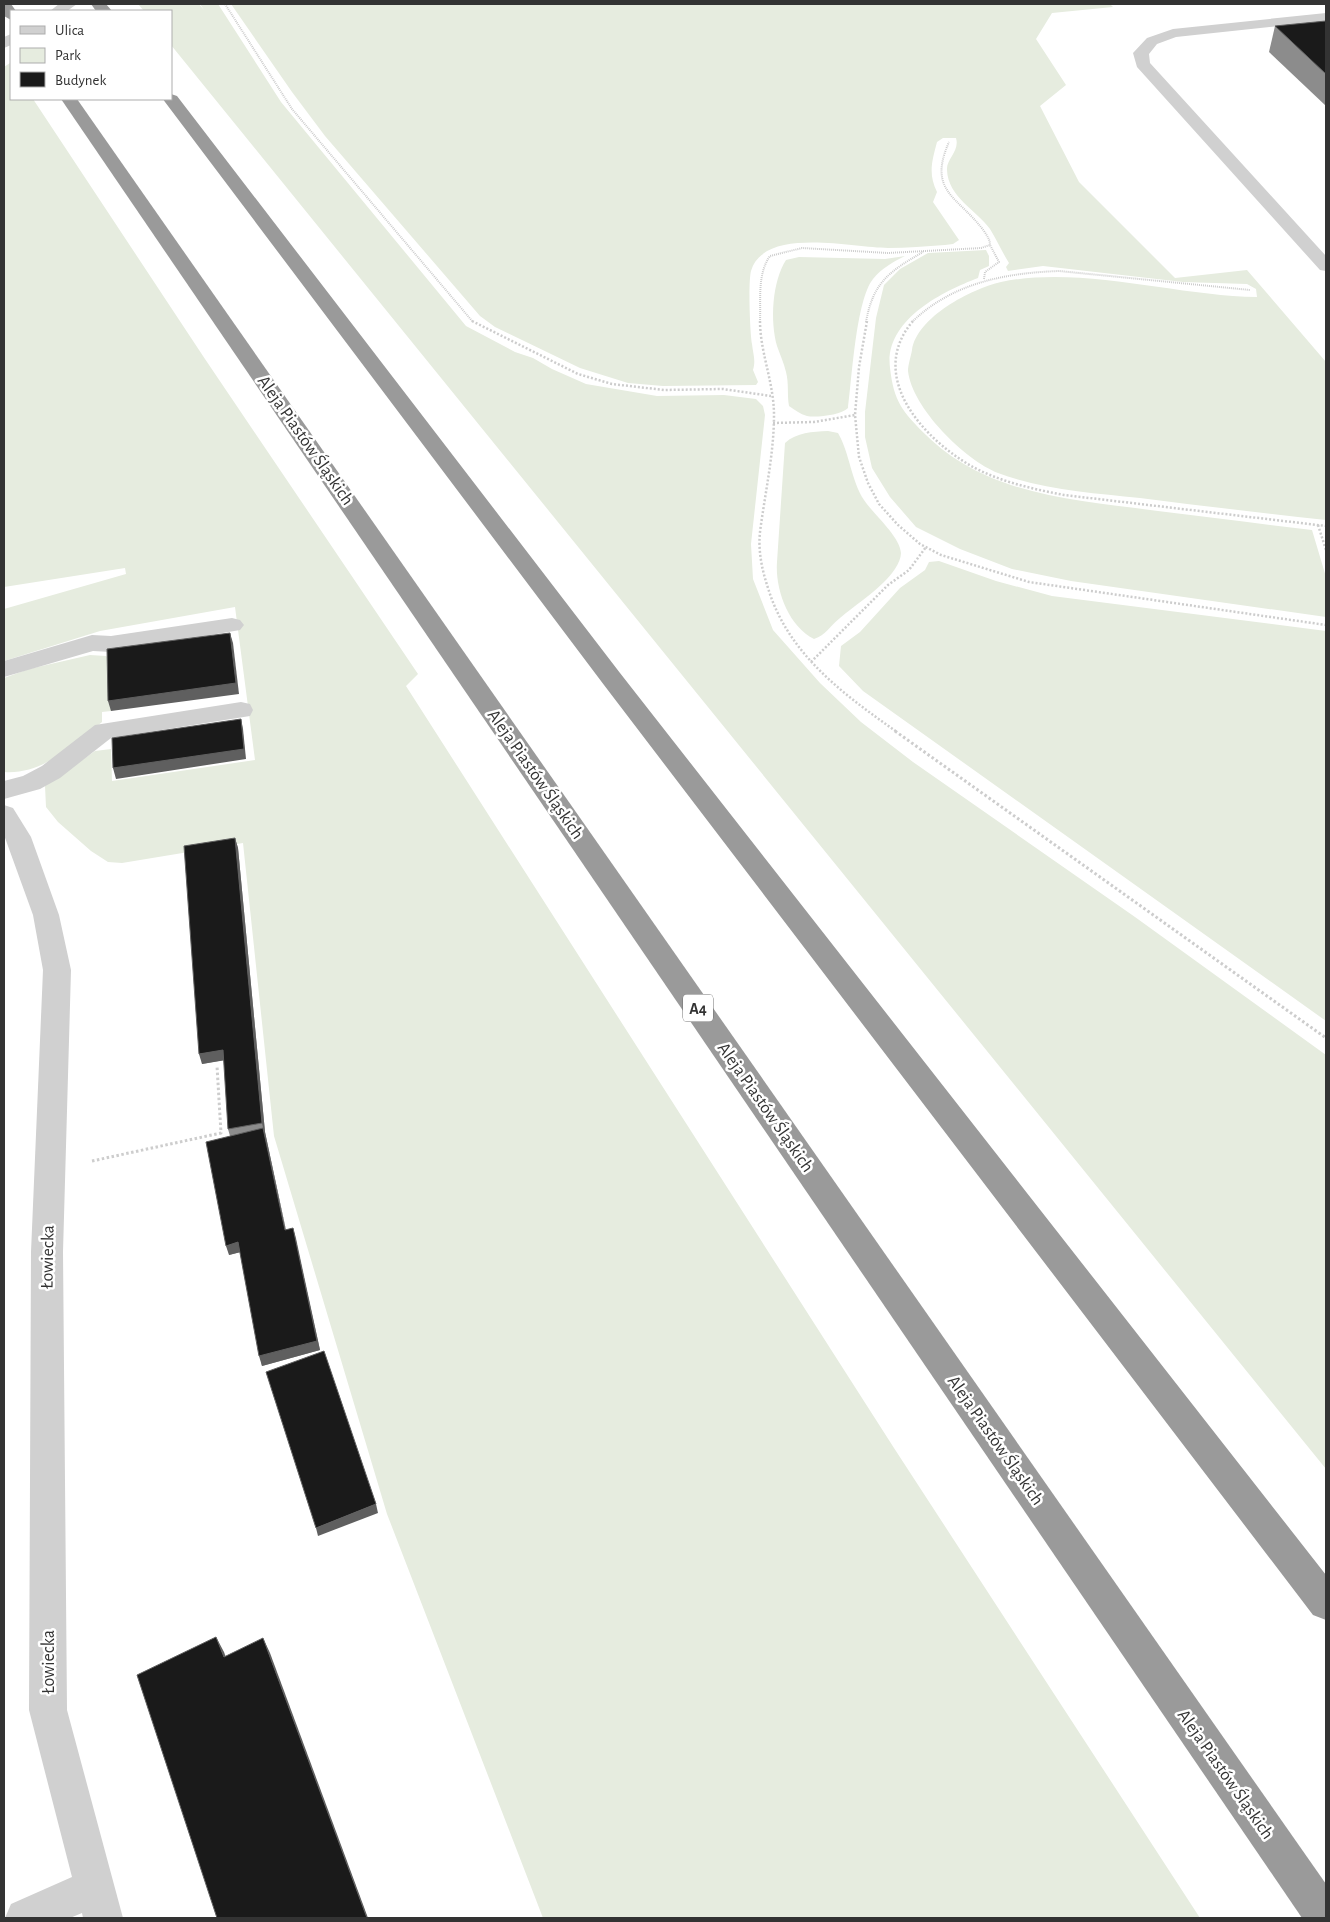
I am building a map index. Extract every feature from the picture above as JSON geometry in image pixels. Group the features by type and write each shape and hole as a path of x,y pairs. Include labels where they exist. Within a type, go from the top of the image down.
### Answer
{"highway":[{"name":"Aleja Piastów Śląskich","path":"70,100 1326,1918"},
{"path":"171,100 612,679 1326,1603"}],"street":[{"path":"4,669 92,643 112,644 232,625"},
{"path":"4,790 31,783 51,772 104,731 241,710"},
{"name":"Łowiecka","path":"4,814 18,837 46,916 57,970 47,1252 48,1710 98,1903"},
{"path":"25,1918 98,1903"}],"lane":[{"path":"1289,4 1306,19"},
{"path":"1326,17 1173,33 1152,41 1141,53 1142,64 1326,266"}],"path":[{"path":"225,4 292,108 473,322 578,374 612,384 664,390 723,389 771,396"},
{"path":"949,142 943,152 939,169 941,182 952,199 985,231 999,262 985,272 984,280"},
{"path":"990,245 980,248 888,253 802,248 770,256 765,263 761,278 760,331 771,396 773,423 766,502 760,533 762,567 773,605 791,638 811,662 848,697 1326,1038"},
{"path":"926,251 893,269 878,283 868,312 855,415 859,457 868,483 879,504 898,525 926,547 941,555 1029,582 1326,625"},
{"path":"1250,290 1059,272 1033,272 984,280 954,291 914,320 900,338 895,358 895,377 902,399 918,421 936,440 983,472 1043,490 1078,497 1326,526"},
{"path":"773,423 814,422 855,415"},
{"path":"1318,525 1326,550"},
{"path":"811,662 888,585 909,570 926,547"},
{"path":"49,1170 221,1133 217,1066"}],"green space":[{"path":"138,4 199,4 204,10 200,4 218,4 281,102 466,326 515,352 533,358 552,369 586,384 657,396 724,395 756,399 763,406 765,415 751,544 753,579 773,630 820,683 861,722 913,762 1135,917 1326,1055 1326,1469 172,46 172,10 143,10"},
{"path":"231,4 1110,4 1113,7 1052,13 1036,39 1066,85 1040,106 1079,182 1175,278 1247,270 1326,362 1326,520 1086,492 1032,483 998,473 985,466 956,445 942,431 919,401 912,385 908,371 912,350 916,338 934,316 947,306 975,291 1001,282 1032,278 1064,277 1096,279 1194,292 1257,297 1256,289 1247,284 1183,282 1043,266 1008,271 1006,267 1009,263 990,229 957,196 952,188 947,166 955,151 956,138 943,138 937,142 932,161 932,179 937,192 933,202 959,240 953,244 902,248 811,243 791,244 773,248 759,257 751,271 750,277 749,296 754,360 753,370 758,382 756,385 663,386 628,383 580,368 495,327 480,316 325,136"},
{"path":"10,63 10,100 34,100 205,359 418,674 406,686 894,1448 1200,1918 543,1918 387,1514 274,1136 243,843 122,863 108,862 91,851 58,822 46,807 45,786 95,751 111,749 112,781 255,760 235,607 100,631 4,661 4,609 126,574 125,568 4,587 4,67"},
{"path":"986,250 989,256 989,266 980,270 978,278 932,300 905,323 896,336 891,351 890,368 892,380 897,398 911,419 926,435 950,455 977,471 1005,483 1034,492 1096,503 1312,530 1326,577 1326,617 1071,581 1012,569 960,549 916,527 890,497 872,468 865,437 865,412 876,318 884,285 900,269 928,253"},
{"path":"905,256 880,272 867,289 859,321 848,408 834,414 811,417 789,406 787,376 777,346 773,325 775,290 781,269 786,260 799,257 885,259"},
{"path":"828,431 838,433 853,476 864,500 886,525 896,540 901,557 884,582 840,618 825,633 814,639 805,633 790,616 778,584 777,562 785,443 800,435"},
{"path":"939,561 996,581 1052,596 1326,631 1326,1021 863,691 839,666 841,646 860,632 900,588 925,570 929,562"},
{"path":"90,655 106,656 110,660 111,711 102,712 102,722 69,748 45,763 32,769 4,772 4,678 29,669"}],"building":[{"path":"1326,21 1326,74 1275,26"},
{"path":"230,633 236,683 108,701 107,649"},
{"path":"241,719 244,749 113,768 112,738"},
{"path":"235,838 262,1123 228,1129 223,1050 199,1054 184,846"},
{"path":"263,1128 285,1230 293,1228 317,1341 259,1356 238,1242 226,1246 206,1142"},
{"path":"324,1351 376,1504 316,1528 266,1372"},
{"path":"216,1637 224,1657 263,1638 367,1918 217,1918 137,1675"}]}
